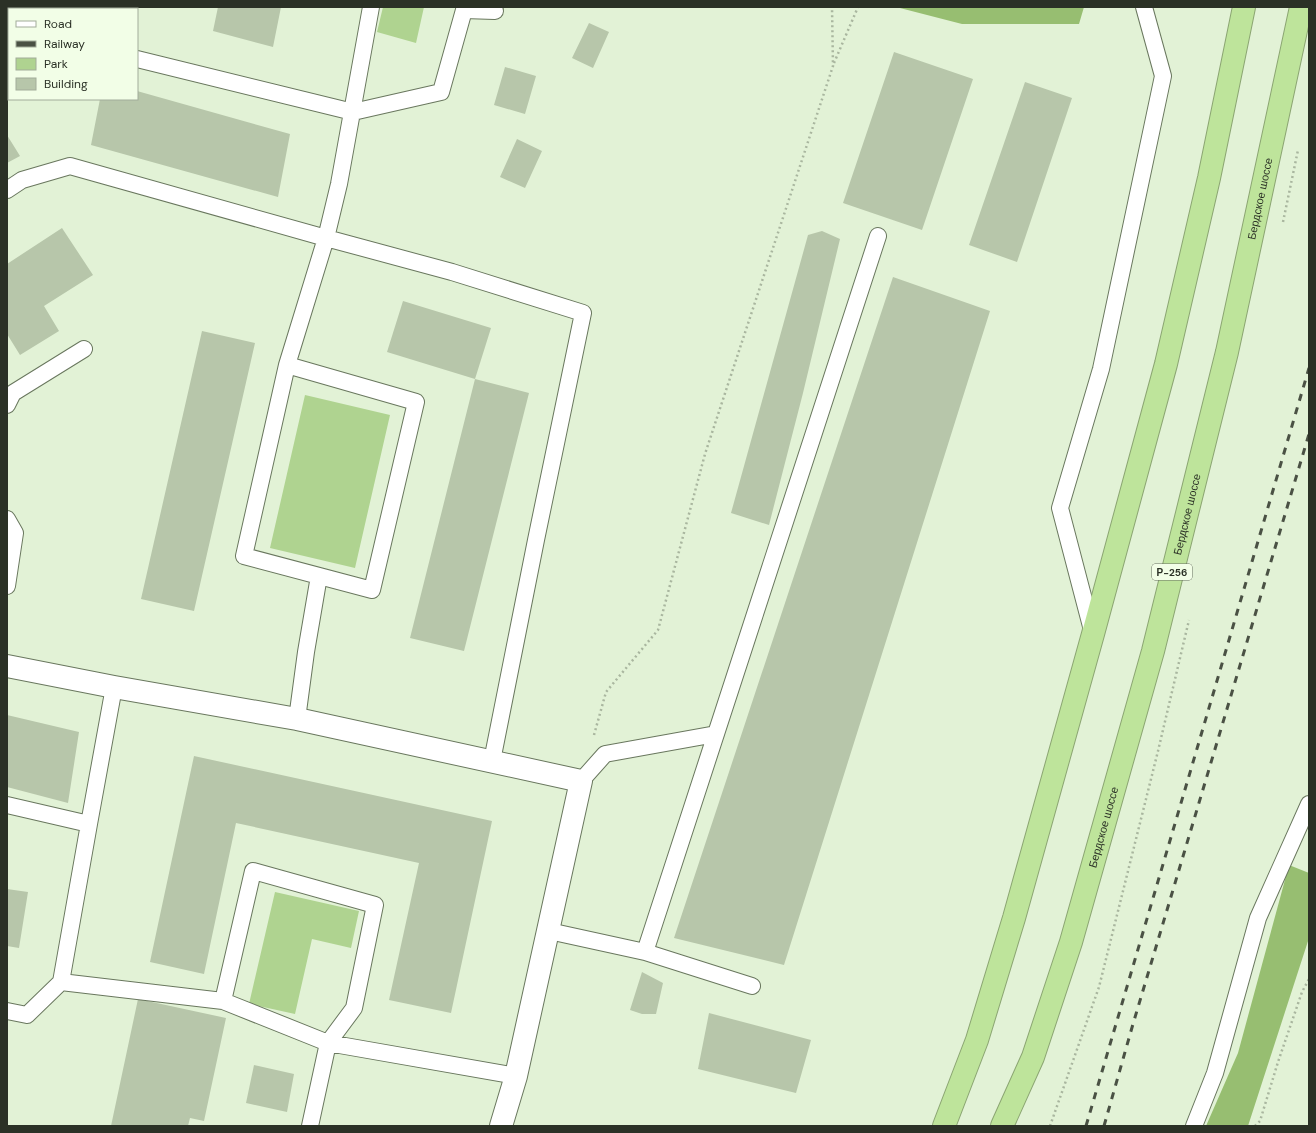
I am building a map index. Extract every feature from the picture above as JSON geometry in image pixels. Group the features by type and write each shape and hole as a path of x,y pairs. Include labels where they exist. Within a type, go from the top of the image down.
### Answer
{"highway":[{"path":"944,1126 977,1040 1012,926 1166,364 1209,178 1244,7"},
{"name":"Бердское шоссе","path":"1002,1126 1033,1057 1071,942 1153,651 1227,352 1301,7"}],"street":[{"path":"7,666 114,687 297,719 581,780 516,1076 501,1126"}],"lane":[{"path":"287,365 416,402 372,590 244,556 287,365 326,238 339,184 371,7"},
{"path":"1093,634 1060,508 1101,369 1163,76 1144,7"},
{"path":"138,60 353,112 441,92 464,10 494,11"},
{"path":"7,190 22,180 70,166 452,272 584,313 534,548 492,761"},
{"path":"645,952 878,236"},
{"path":"7,405 13,393 84,349"},
{"path":"7,519 15,533 7,586"},
{"path":"297,719 318,576"},
{"path":"7,1011 27,1015 61,982 114,687"},
{"path":"581,780 605,754 716,734"},
{"path":"1194,1126 1215,1073 1258,918 1309,804"},
{"path":"7,805 89,824"},
{"path":"223,1001 253,871 375,906 354,1008 328,1043 310,1126"},
{"path":"549,931 645,952 752,986"},
{"path":"61,982 223,1001 328,1043 516,1076"}],"path":[{"path":"832,7 833,66"},
{"path":"593,736 606,692 658,630 705,454 833,66 858,7"},
{"path":"1255,1126 1260,1121 1302,992 1309,979"}],"green space":[{"path":"383,7 424,7 416,43 377,32"},
{"path":"896,7 1084,7 1079,24 962,24"},
{"path":"305,395 390,415 355,568 270,548"},
{"path":"1289,865 1309,873 1309,938 1248,1126 1206,1126 1238,1053"},
{"path":"275,892 359,911 351,948 312,939 295,1014 249,1004"}],"building":[{"path":"218,7 281,7 273,47 213,31"},
{"path":"589,23 609,32 593,68 572,58"},
{"path":"894,52 973,79 922,230 843,203"},
{"path":"505,67 536,76 525,114 494,105"},
{"path":"1025,82 1072,98 1017,262 969,245"},
{"path":"138,91 290,134 278,197 91,145 100,100 138,100"},
{"path":"7,135 20,156 7,163"},
{"path":"517,139 542,151 525,188 500,177"},
{"path":"62,228 93,275 44,306 59,331 20,355 7,334 7,264"},
{"path":"822,231 840,239 769,525 731,513 808,235"},
{"path":"893,277 990,311 784,965 674,938"},
{"path":"403,301 491,328 475,379 387,352"},
{"path":"202,331 255,343 194,611 141,599"},
{"path":"475,379 529,393 464,651 410,638"},
{"path":"7,715 79,732 68,803 7,787"},
{"path":"194,756 492,821 451,1013 389,1000 419,863 236,823 204,974 150,962"},
{"path":"7,889 28,892 19,948 7,946"},
{"path":"642,972 663,983 656,1014 642,1014 630,1010"},
{"path":"138,999 226,1018 204,1121 190,1118 188,1126 111,1126"},
{"path":"709,1013 811,1040 796,1093 698,1069"},
{"path":"254,1065 294,1074 287,1112 246,1103"}],"railway":[{"path":"1086,1126 1309,368"},
{"path":"1104,1126 1309,434"}]}
